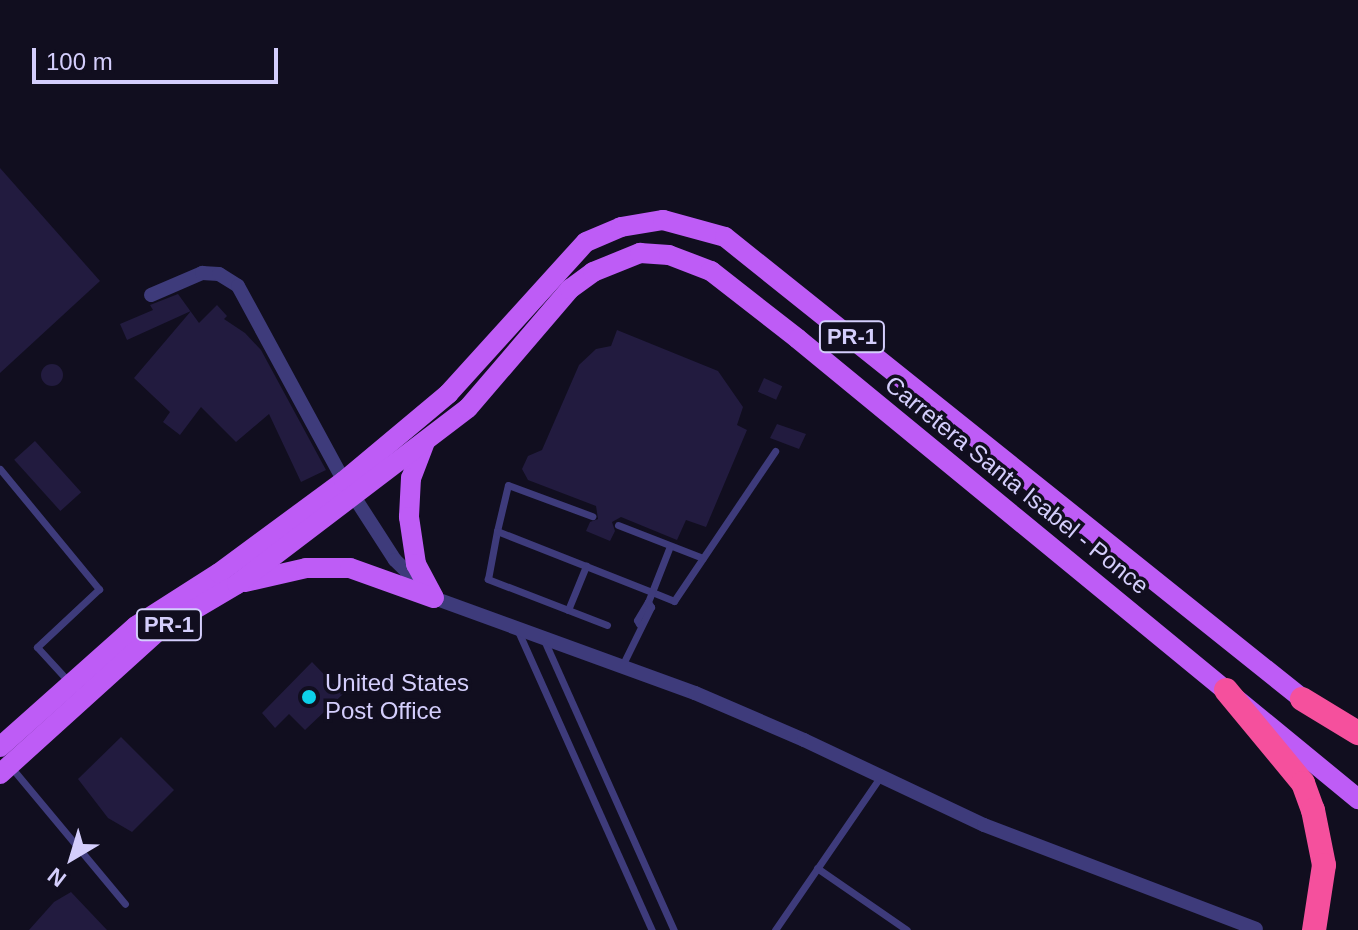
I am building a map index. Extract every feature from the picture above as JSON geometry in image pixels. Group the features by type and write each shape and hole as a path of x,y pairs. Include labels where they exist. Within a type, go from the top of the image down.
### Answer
{"highway":[{"path":"1226,690 1303,783 1316,824 1324,865 1314,930"},
{"path":"1302,699 1358,733"}],"main road":[{"name":"Carretera Santa Isabel - Ponce","path":"3,765 158,631 237,584 349,488 448,394 586,242 621,227 663,220 725,237 1358,743"},
{"name":"Carretera Santa Isabel - Ponce","path":"0,747 136,626 426,440 468,408 570,289 593,272 640,253 669,255 711,271 1358,799"},
{"path":"426,440 411,478 409,517 416,564 434,598"},
{"path":"237,584 306,568 350,568 434,598"}],"street":[{"path":"151,295 202,273 219,274 235,283 349,488 395,560 434,598 736,711 984,825 1256,929"}],"lane":[{"path":"497,531 674,601 775,451"},
{"path":"0,469 99,589 37,647 71,684"},
{"path":"592,516 508,485 488,579 607,625"},
{"path":"618,525 703,558"},
{"path":"622,666 639,624 651,607 648,602 670,546"},
{"path":"568,610 586,566"},
{"path":"518,629 652,930"},
{"path":"543,638 674,930"},
{"path":"581,772 600,764"},
{"path":"3,765 125,904"},
{"path":"775,930 881,776"},
{"path":"817,868 907,930"}],"building":[{"path":"0,168 100,281 0,373"},
{"path":"178,294 190,311 127,340 120,324 153,310 150,305"},
{"path":"217,305 227,316 224,319 245,333 261,350 326,470 301,482 269,414 236,442 201,407 180,435 163,422 170,412 134,378 191,311 199,323"},
{"path":"617,330 718,371 743,407 737,425 747,430 706,527 686,520 677,540 621,517 612,522 615,531 610,541 586,531 590,522 598,519 596,506 528,480 522,469 528,456 542,450 579,365 596,349 611,346"},
{"path":"52,364 60,367 63,375 60,383 52,386 44,383 41,375 44,367"},
{"path":"764,378 782,386 776,400 758,392"},
{"path":"777,424 806,434 799,449 770,438"},
{"path":"35,441 81,492 60,511 14,460"},
{"name":"United States Post Office","path":"312,662 343,694 305,730 289,714 275,728 262,713"},
{"path":"121,737 174,790 132,832 108,818 78,779"},
{"path":"71,892 107,930 29,930 54,902"}],"place":[{"name":"United States Post Office","path":"309,697"}]}
